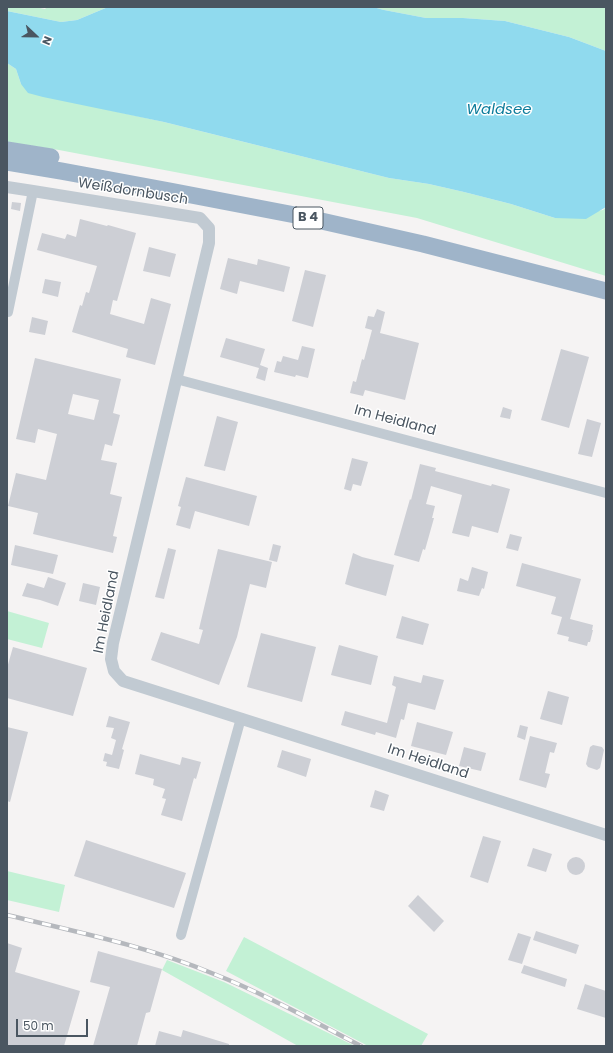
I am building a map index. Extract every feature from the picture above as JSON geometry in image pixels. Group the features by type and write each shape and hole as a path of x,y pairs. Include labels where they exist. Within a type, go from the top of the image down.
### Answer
{"highway":[{"name":"B 4","path":"7,150 167,178 280,201 455,241 606,279"},
{"name":"B 4","path":"7,162 163,189 295,215 423,244 606,291"}],"street":[{"name":"Weißdornbusch","path":"7,187 200,218 209,228 209,243"},
{"path":"7,312 33,190"},
{"name":"Im Heidland","path":"209,243 113,643 111,659 114,672 124,681 606,835"},
{"name":"Im Heidland","path":"176,379 606,492"},
{"path":"181,934 241,718"}],"green space":[{"path":"7,7 35,7 45,9 47,7 108,7 77,20 61,22 7,11"},
{"path":"373,7 606,7 606,51 569,37 505,21 463,18 426,18"},
{"path":"7,63 16,69 21,84 109,110 164,122 389,178 429,184 464,192 511,204 555,218 603,210 606,207 606,276 417,218 59,150 7,142"},
{"path":"7,611 49,623 42,648 7,639"},
{"path":"7,871 65,885 59,912 7,900"},
{"path":"244,937 428,1034 421,1046 368,1046 226,971"},
{"path":"167,960 224,982 355,1046 298,1046 162,970"}],"water":[{"name":"Waldsee","path":"108,7 373,7 426,18 463,18 505,21 569,37 606,51 606,207 586,219 555,218 511,204 464,192 429,184 389,178 164,122 28,93 21,84 16,69 7,63 7,11 61,22 77,20"}],"building":[{"path":"12,202 21,203 20,211 11,209"},
{"path":"80,219 136,233 117,301 113,300 110,314 144,324 151,298 171,304 155,365 126,357 128,349 72,332 80,305 82,306 86,292 89,293 97,266 37,250 42,233 65,239 67,234 76,237"},
{"path":"149,247 176,254 170,277 143,271"},
{"path":"228,258 257,265 258,259 290,267 284,292 240,281 237,294 220,289"},
{"path":"305,270 326,275 313,327 292,321"},
{"path":"45,279 61,282 58,297 42,293"},
{"path":"377,309 385,312 380,333 419,343 405,400 365,390 363,396 350,393 353,381 356,382 362,359 364,360 372,330 365,328 368,316 374,317"},
{"path":"32,317 48,321 45,335 29,332"},
{"path":"226,338 265,349 260,365 268,368 265,381 256,378 259,368 220,357"},
{"path":"302,346 315,349 308,378 296,375 295,377 274,372 277,361 281,362 283,356 298,360"},
{"path":"561,349 589,357 569,428 541,420"},
{"path":"35,358 121,379 113,413 120,415 112,446 105,444 101,460 117,463 110,494 122,497 113,536 117,537 113,553 33,534 38,513 8,506 16,473 46,480 57,434 38,429 35,443 16,439","holes":["73,394 99,400 94,420 68,414"]},
{"path":"503,407 512,410 510,419 500,417"},
{"path":"217,416 238,422 225,471 204,466"},
{"path":"587,419 601,423 592,457 578,454"},
{"path":"352,458 368,462 361,486 353,484 351,491 344,489"},
{"path":"420,464 436,468 435,471 491,486 492,484 510,489 498,533 472,526 469,537 452,533 462,495 431,486 426,504 435,506 432,518 434,518 425,550 423,549 419,562 394,555 410,499 411,500"},
{"path":"186,477 257,496 249,526 195,511 190,529 176,525 181,507 178,506"},
{"path":"510,534 522,537 518,551 506,548"},
{"path":"273,544 281,546 277,562 269,560"},
{"path":"15,545 58,555 53,574 11,565"},
{"path":"168,548 176,550 164,599 155,597"},
{"path":"218,549 272,562 266,588 250,584 237,637 219,685 151,660 161,632 199,644 203,630 199,629"},
{"path":"353,553 362,557 394,565 386,596 345,584"},
{"path":"522,563 581,579 570,619 593,625 590,642 588,642 587,646 568,641 569,637 557,634 562,617 551,614 556,597 516,586"},
{"path":"472,567 488,572 484,589 482,588 479,596 457,591 460,578 468,581"},
{"path":"48,577 66,583 58,606 22,596 27,583 44,588"},
{"path":"83,583 100,587 96,605 79,601"},
{"path":"402,616 429,624 423,645 396,638"},
{"path":"261,633 316,647 302,702 247,687"},
{"path":"339,645 378,656 371,685 331,675"},
{"path":"13,647 87,668 73,716 7,698 7,668"},
{"path":"423,675 444,680 435,710 408,703 404,720 401,719 396,738 376,732 375,735 341,725 345,711 387,723 396,687 392,685 394,676 421,683"},
{"path":"548,691 569,697 562,725 540,719"},
{"path":"109,716 130,722 122,749 124,750 119,769 106,766 107,762 103,761 105,753 112,755 116,740 111,738 114,728 106,727"},
{"path":"417,722 453,732 446,755 411,746"},
{"path":"520,725 528,727 525,740 517,737"},
{"path":"7,727 28,732 10,802 7,801"},
{"path":"530,736 557,743 554,753 550,752 545,773 550,774 546,788 519,780"},
{"path":"593,745 602,747 604,750 600,768 597,770 588,767 586,764 590,747"},
{"path":"464,747 486,753 481,771 459,766"},
{"path":"282,750 311,759 306,777 277,767"},
{"path":"140,754 180,765 182,757 201,762 196,779 194,778 182,821 161,815 166,799 162,798 165,789 153,785 154,779 135,774"},
{"path":"375,790 389,795 384,811 370,807"},
{"path":"483,836 501,841 488,883 470,877"},
{"path":"86,840 186,873 174,908 74,876"},
{"path":"533,848 552,854 546,872 527,866"},
{"path":"576,857 582,860 585,866 582,872 576,875 570,872 567,866 570,860"},
{"path":"418,895 444,921 434,932 408,906"},
{"path":"536,931 579,945 576,954 533,940"},
{"path":"518,933 531,937 522,964 508,960"},
{"path":"7,943 22,948 15,972 80,991 64,1046 7,1046"},
{"path":"98,951 162,969 150,1012 146,1013 137,1046 93,1046 110,987 90,982"},
{"path":"524,965 567,979 565,987 521,973"},
{"path":"585,984 606,991 606,1018 577,1009"},
{"path":"183,1030 229,1044 229,1046 155,1046 159,1031 181,1037"}],"railway":[{"path":"7,915 112,940 189,964 270,999 361,1046"}]}
